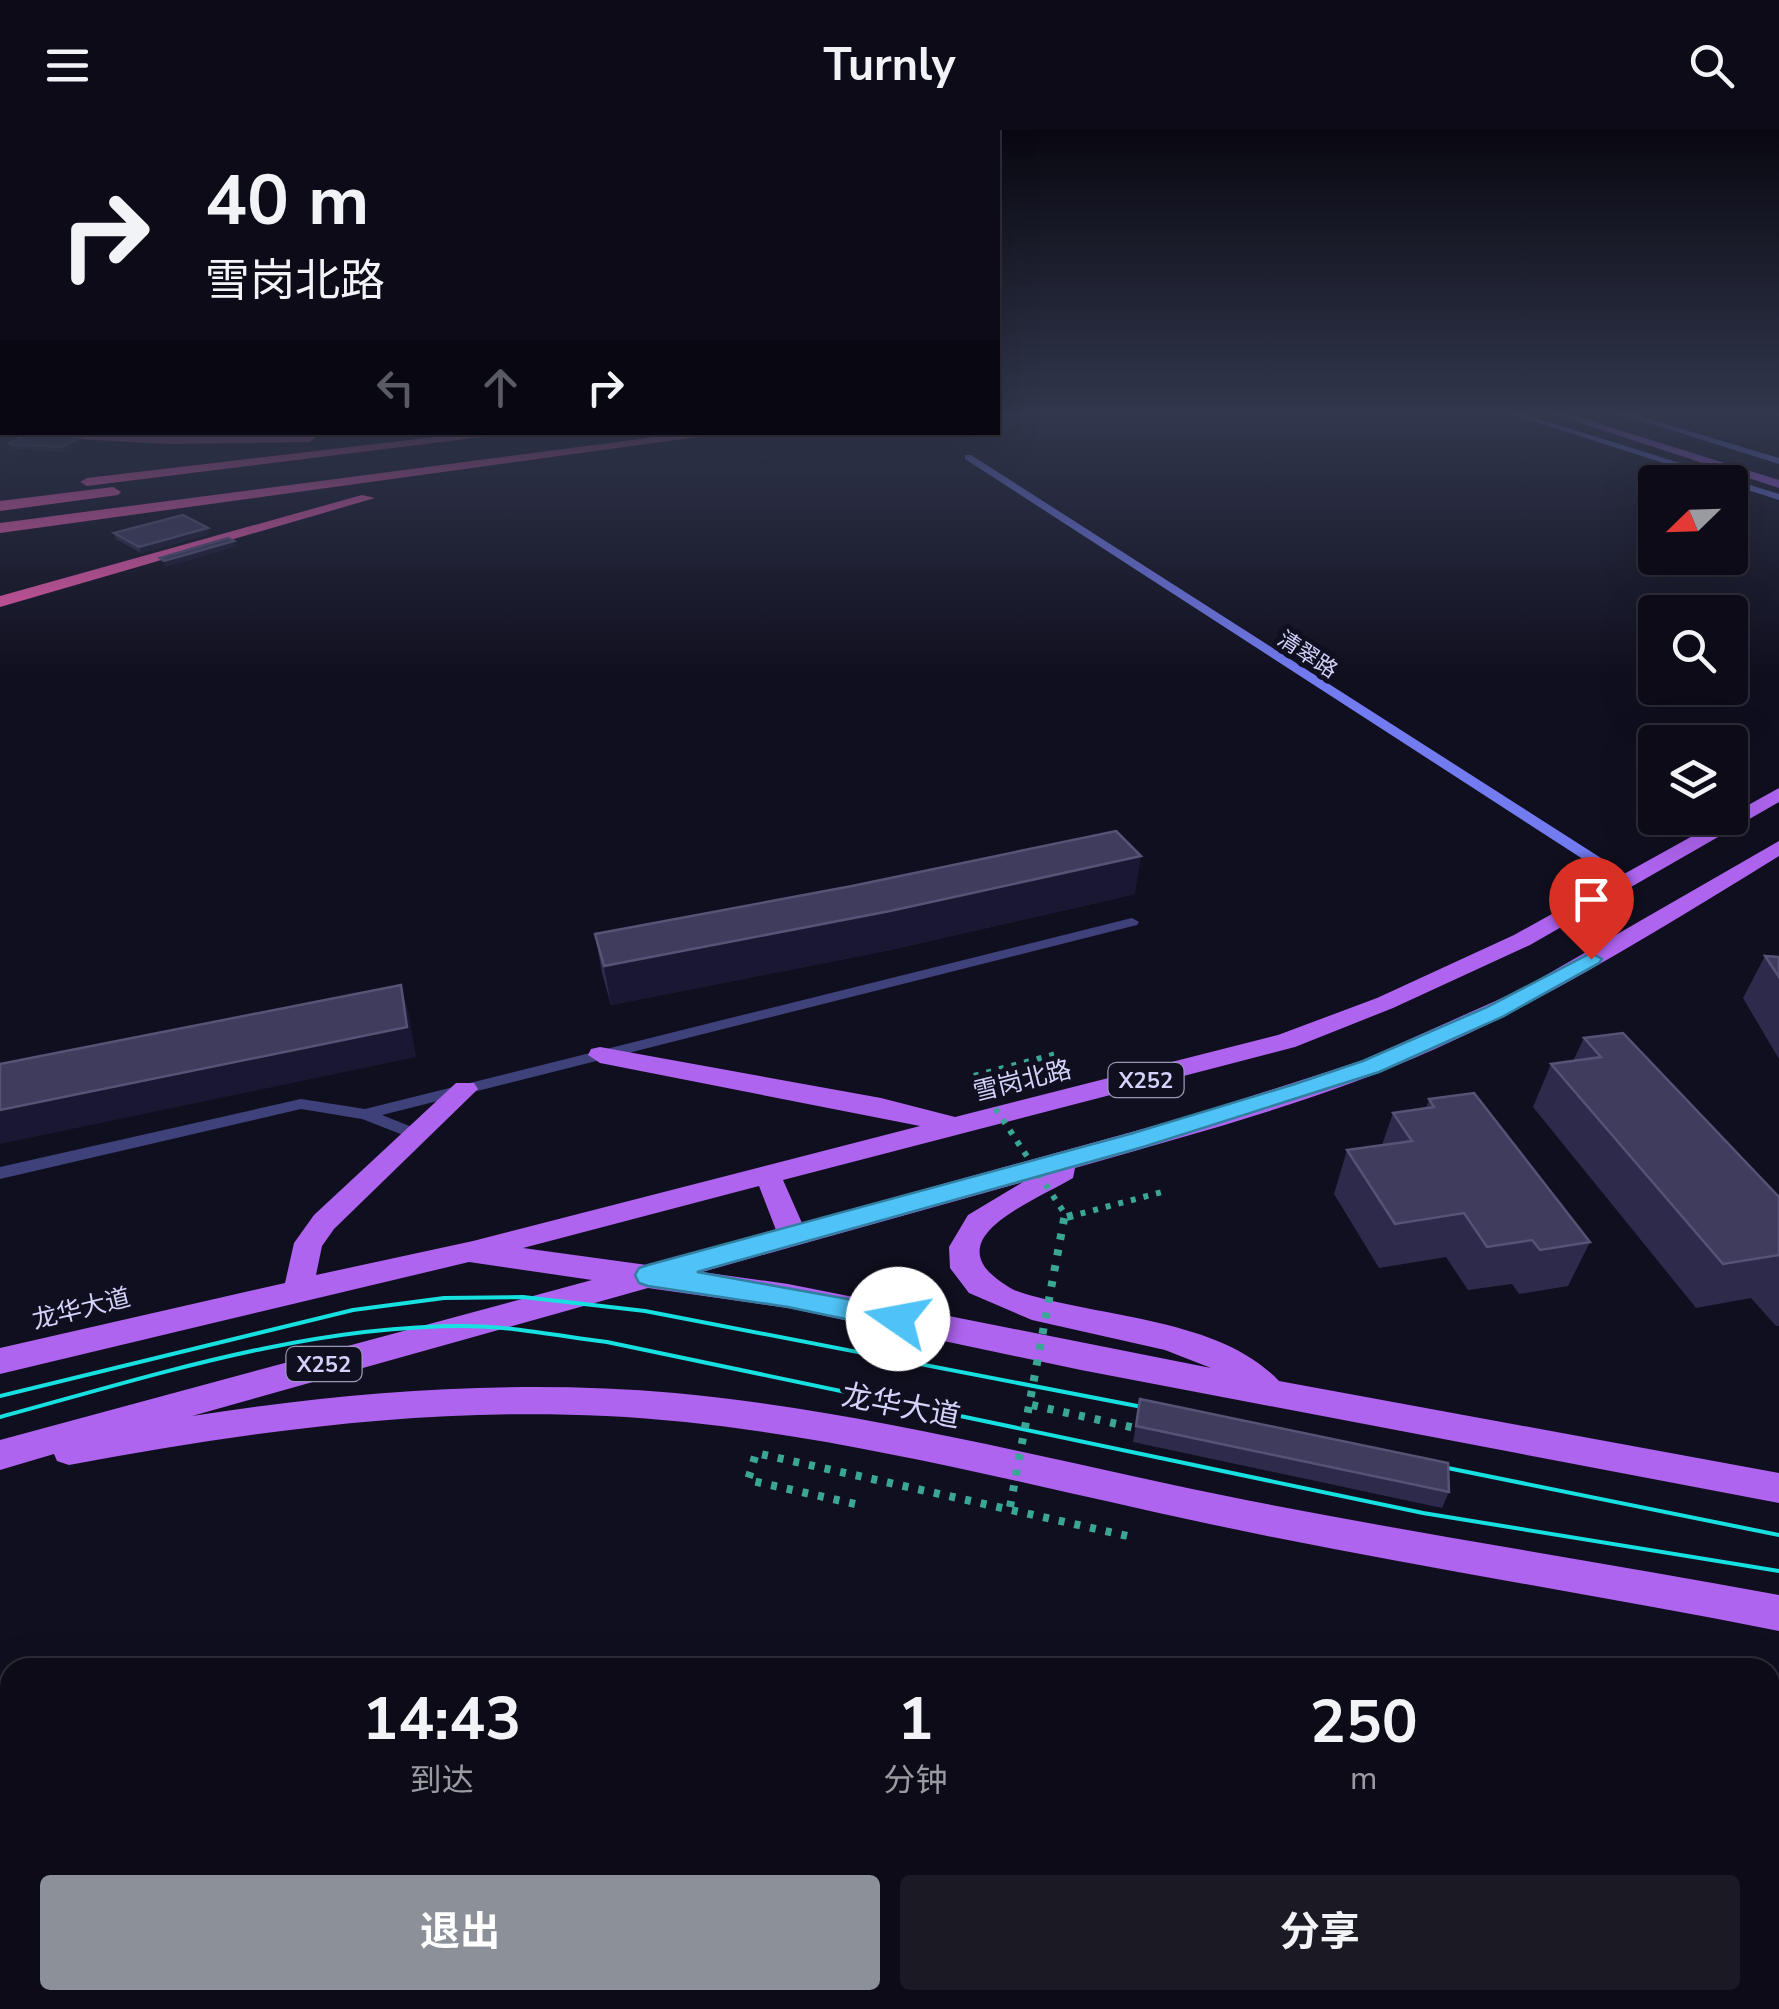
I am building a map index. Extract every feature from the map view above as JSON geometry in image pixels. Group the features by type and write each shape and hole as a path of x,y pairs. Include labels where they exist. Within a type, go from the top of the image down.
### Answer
{"highway":[{"path":"8,527 206,502"},
{"path":"0,602 350,502"}],"main road":[{"name":"雪岗北路","path":"469,1251 1286,1041 1462,969 1629,882 1779,794"},
{"name":"X252","path":"648,1275 1236,1112 1371,1066 1494,1012 1656,923 1779,847"},
{"path":"600,1055 881,1107 960,1127"},
{"path":"298,1288 308,1243 324,1222 465,1089"},
{"path":"1100,1150 1003,1203 978,1222 965,1242 966,1270 988,1291 1010,1302 1211,1352 1274,1392"},
{"path":"768,1176 792,1233"},
{"name":"龙华大道","path":"0,1362 298,1288 469,1251 788,1296 1779,1488"},
{"name":"龙华大道","path":"0,1456 648,1275"},
{"name":"龙华大道","path":"0,1464 118,1441 358,1411 520,1402 668,1407 904,1442 1282,1523 1779,1613"}],"street":[{"name":"清翠路","path":"1038,502 1629,882"}],"lane":[{"path":"365,1114 1132,922"},
{"path":"0,1172 300,1104 365,1114 416,1136"}],"path":[{"path":"1010,1507 1067,1217 974,1076 1056,1054"},
{"path":"1067,1217 1166,1191"},
{"path":"1032,1406 1135,1428"},
{"path":"856,1504 748,1480 756,1453 1132,1537"}],"building":[{"path":"183,515 208,528 139,547 114,533"},
{"path":"228,538 234,541 164,561 160,558"},
{"path":"1116,831 1141,856 890,911 604,966 595,934 852,886"},
{"path":"1765,956 1779,957 1779,977"},
{"path":"401,985 407,1027 0,1110 0,1064"},
{"path":"1623,1033 1779,1197 1779,1255 1723,1264 1551,1064 1601,1057 1584,1038"},
{"path":"1474,1093 1590,1242 1540,1250 1532,1240 1487,1247 1464,1213 1395,1224 1347,1150 1412,1141 1393,1113 1434,1107 1429,1099"},
{"path":"1140,1399 1448,1463 1449,1492 1136,1426"}],"tram line":[{"path":"0,1396 353,1310 444,1298 523,1297 645,1311 1163,1411"},
{"path":"0,1417 171,1370 287,1344 404,1328 499,1328 607,1342 1423,1513 1779,1571"},
{"path":"1418,1462 1779,1535"}],"route":[{"path":"898,1319 788,1296 648,1275 1236,1112 1371,1066 1494,1012 1591,959"}]}
